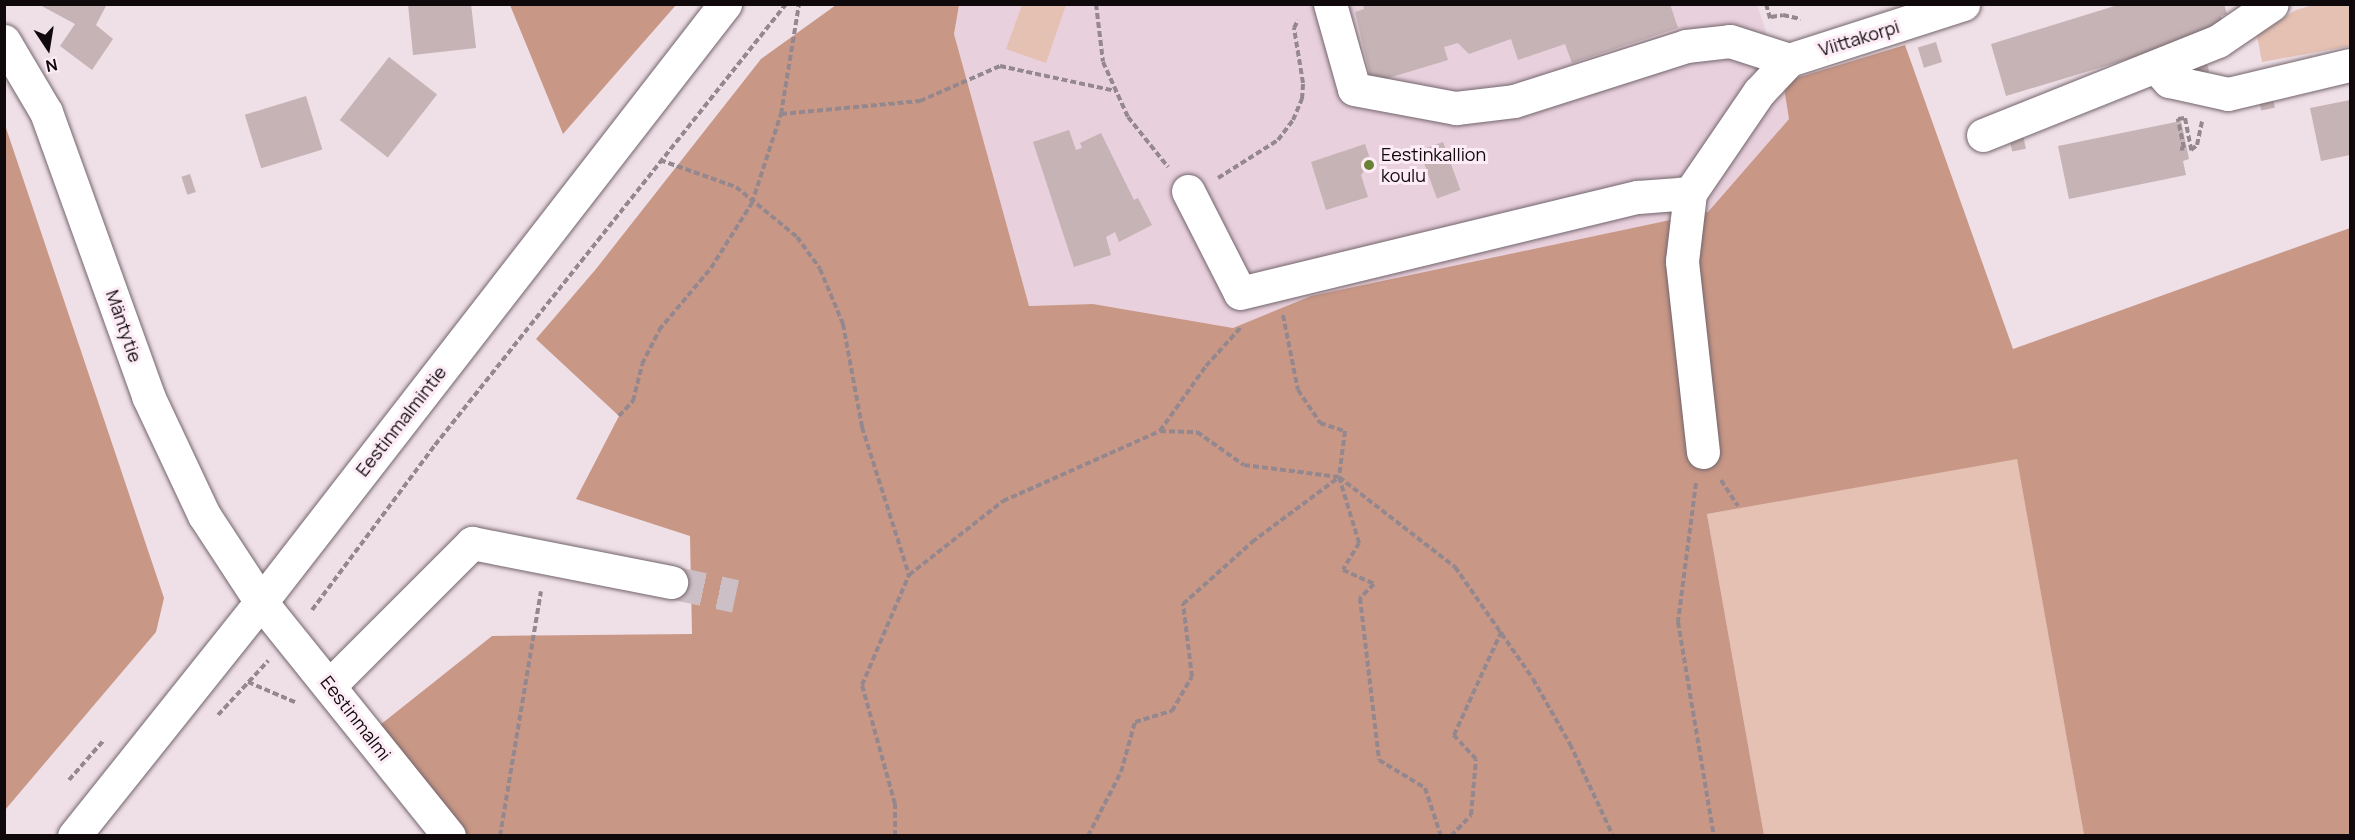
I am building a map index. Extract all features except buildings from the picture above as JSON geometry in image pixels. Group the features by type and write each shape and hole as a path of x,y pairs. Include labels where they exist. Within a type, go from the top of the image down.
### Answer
{"street":[{"name":"Eestinmalmintie","path":"74,836 261,602 725,4"},
{"path":"1330,4 1354,89 1456,108 1514,101 1686,46 1730,41 1789,60 1759,92 1690,193 1682,261 1702,452"},
{"name":"Viittakorpi","path":"1789,60 1900,15 1963,4"},
{"path":"1983,135 2157,68 2218,41 2272,4"},
{"name":"Mäntytie","path":"4,41 46,112 166,439 204,515 261,602"},
{"path":"2157,68 2169,81 2210,93 2229,94 2350,64"},
{"path":"1188,191 1240,293 1638,197 1690,193"},
{"path":"330,685 472,543 671,582"},
{"name":"Eestinmalmi","path":"261,602 292,636 448,836"}],"path":[{"path":"212,722 292,636 435,445 786,4"},
{"path":"619,416 633,401 642,364 659,330 711,268 752,203 781,114 799,4"},
{"path":"1095,4 1103,62 1128,117 1188,191 1251,159 1278,140 1293,120 1302,99 1303,82 1294,27 1299,18"},
{"path":"1766,4 1770,17"},
{"path":"781,114 920,101 1000,66 1116,91"},
{"path":"2180,149 2184,148 2178,119 2185,118 2191,150 2197,145 2210,93"},
{"path":"660,160 736,187 752,203 797,237 820,269 843,324 862,427 909,575"},
{"path":"1160,431 1206,366 1278,285"},
{"path":"1278,285 1298,390 1320,423 1345,431 1339,477 1359,543 1343,570 1374,584 1360,598 1379,760 1425,788 1441,836"},
{"path":"895,836 895,804 862,685 909,575 1003,501 1160,431 1197,432 1244,465 1339,477 1455,567 1502,630 1570,744 1612,836"},
{"path":"1702,452 1678,622 1714,836"},
{"path":"1088,836 1121,772 1135,722 1172,711 1192,677 1183,604 1252,542 1339,477"},
{"path":"500,836 547,558"},
{"path":"1450,836 1471,815 1476,759 1454,735 1502,630"},
{"path":"69,780 108,735"}],"shaded area":[{"name":"Eestinkallion koulu","path":"959,4 1757,5 1783,82 1789,119 1708,212 1311,296 1233,328 1093,304 1029,306 954,34"},
{"path":"510,5 676,5 563,134"},
{"path":"836,5 959,5 954,34 1029,306 1093,304 1233,328 1311,296 1708,212 1789,119 1783,82 1905,45 2013,349 2350,228 2350,835 2084,835 2017,459 1707,514 1764,835 466,835 380,725 492,636 692,634 690,536 576,499 619,416 536,339 596,269 761,59"},
{"path":"1022,5 1066,5 1046,63 1006,49"},
{"path":"2313,5 2350,5 2350,46 2262,62 2257,35 2296,10"},
{"path":"5,125 164,598 156,632 5,810"},
{"path":"2017,458 2084,835 1764,835 1707,514"}],"tunnel":[{"path":"671,582 736,596"}],"place":[{"name":"Eestinkallion koulu","path":"1369,165"}]}
